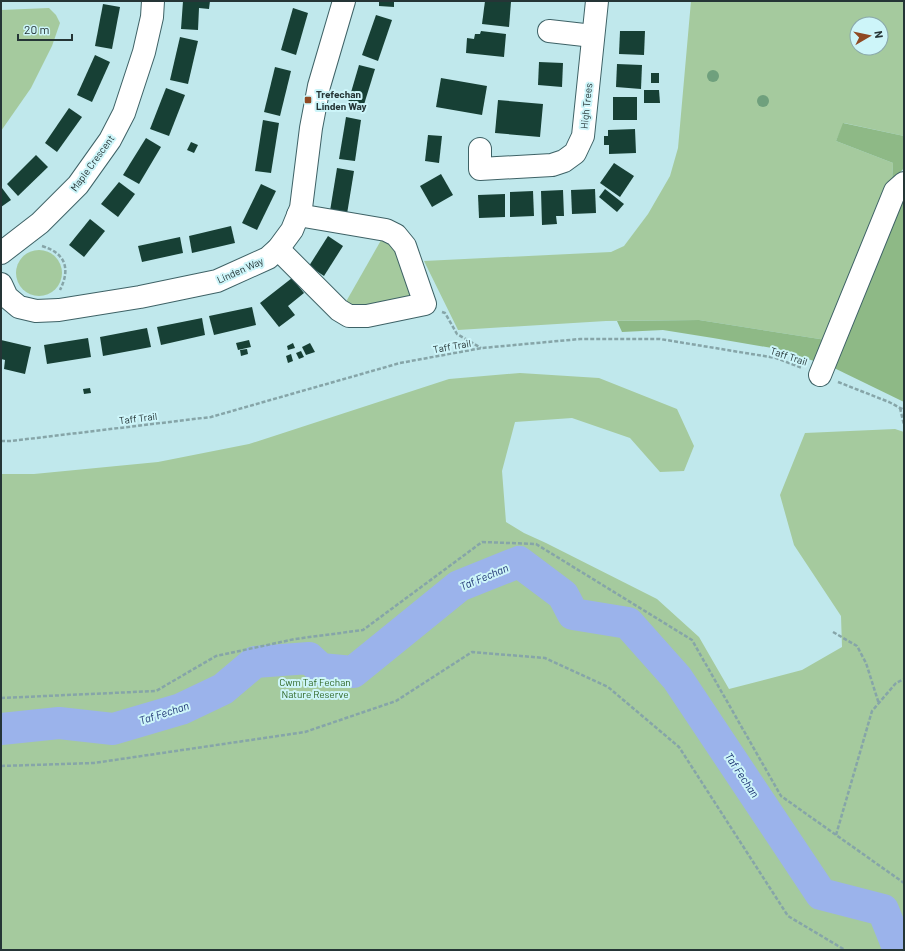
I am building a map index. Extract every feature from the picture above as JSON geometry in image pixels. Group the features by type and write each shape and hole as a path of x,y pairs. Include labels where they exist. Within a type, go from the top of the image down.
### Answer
{"street":[{"name":"Maple Crescent","path":"1,253 40,224 78,185 110,140 124,113 144,52 152,17 153,1"},
{"name":"Linden Way","path":"1,284 8,297 19,307 36,311 59,310 140,297 217,282 268,258 278,249 292,230 301,208 311,128 319,86 344,1"},
{"name":"High Trees","path":"480,149 480,169 552,166 564,161 575,153 583,136 597,1"},
{"path":"549,31 593,36"},
{"path":"820,375 895,191 904,183"},
{"path":"278,249 339,310 349,316 367,316 425,304 405,246 396,235 386,230 298,215"}],"path":[{"path":"36,246 52,250 62,259 66,273 64,282 59,291"},
{"path":"425,304 445,313 457,334 482,348"},
{"name":"Taff Trail","path":"1,441 211,417 400,363 482,348 580,339 660,339 776,358 904,410"},
{"path":"900,408 904,425"},
{"path":"1,698 156,691 216,656 295,639 363,630 482,542 536,544 692,640 781,796 904,883"},
{"path":"834,632 857,646 866,663 879,705"},
{"path":"1,766 94,763 305,732 396,701 472,652 545,658 608,687 679,747 788,916 845,950"},
{"path":"836,835 872,710 896,684 904,679"}],"green space":[{"path":"691,1 904,1 904,136 844,123 836,141 893,163 892,182 826,340 699,320 606,321 458,330 424,261 611,252 624,246 648,214 670,176 678,148"},
{"path":"49,8 56,15 60,23 52,46 31,88 1,131 1,10"},
{"path":"843,123 904,136 904,168 892,182 893,163 836,141"},
{"path":"904,198 904,402 832,367"},
{"path":"384,235 392,237 418,300 343,307"},
{"path":"44,250 56,256 61,264 61,282 56,290 48,295 34,296 22,290 17,282 16,268 22,256 30,251"},
{"path":"699,320 826,340 817,362 778,349 663,330 622,332 617,321"},
{"name":"Cwm Taf Fechan Nature Reserve","path":"520,373 599,378 677,409 694,446 684,471 660,472 630,438 572,418 515,422 502,471 506,522 524,533 657,599 699,637 729,689 802,670 842,647 841,616 794,545 780,495 805,433 895,429 904,432 904,950 1,950 1,474 34,474 158,462 249,444 449,379"}],"building":[{"path":"183,1 210,1 209,9 199,8 198,30 181,29"},
{"path":"379,1 394,1 394,7 379,6"},
{"path":"485,1 511,2 509,27 482,24"},
{"path":"103,4 120,7 112,49 95,46"},
{"path":"293,8 308,13 296,55 281,50"},
{"path":"376,15 392,20 378,61 362,55"},
{"path":"481,31 506,34 504,57 466,53 467,38 474,39 475,34 480,34"},
{"path":"620,31 645,31 644,55 619,54"},
{"path":"180,37 198,41 188,84 170,80"},
{"path":"95,55 110,62 92,102 77,95"},
{"path":"539,62 563,63 562,87 538,85"},
{"path":"617,64 642,65 641,89 616,87"},
{"path":"359,65 375,69 362,111 347,106"},
{"path":"275,67 291,71 280,116 264,112"},
{"path":"651,73 659,73 659,83 651,83"},
{"path":"441,78 487,86 482,115 436,107"},
{"path":"166,88 185,95 169,136 150,129"},
{"path":"644,90 659,90 660,103 644,103"},
{"path":"613,97 637,97 637,120 613,120"},
{"path":"498,100 543,104 540,137 495,133"},
{"path":"69,108 82,117 57,152 45,143"},
{"path":"346,117 361,120 355,161 339,159"},
{"path":"263,120 279,123 271,173 255,171"},
{"path":"635,129 636,153 609,154 609,145 604,145 604,136 608,136 608,130"},
{"path":"428,135 442,136 439,163 425,161"},
{"path":"146,138 161,147 139,184 123,175"},
{"path":"191,142 198,145 194,153 187,150"},
{"path":"36,155 48,167 18,196 7,184"},
{"path":"614,163 634,176 620,197 600,183"},
{"path":"337,168 354,171 347,214 330,211"},
{"path":"441,174 453,195 432,207 420,186"},
{"path":"119,182 135,194 118,217 101,204"},
{"path":"261,184 276,191 257,230 242,223"},
{"path":"1,188 11,200 1,207"},
{"path":"595,189 596,213 572,214 571,190"},
{"path":"605,189 624,204 617,212 599,197"},
{"path":"563,190 564,216 556,216 557,224 542,225 541,191"},
{"path":"533,191 534,216 510,217 510,192"},
{"path":"505,194 505,217 479,218 478,195"},
{"path":"90,219 105,231 84,257 69,245"},
{"path":"231,226 235,243 192,253 189,236"},
{"path":"328,236 343,246 324,276 309,266"},
{"path":"180,237 183,253 142,262 138,246"},
{"path":"292,278 304,293 288,306 295,315 279,327 260,303"},
{"path":"252,307 256,325 214,335 209,316"},
{"path":"202,318 205,335 161,345 157,327"},
{"path":"147,328 151,347 103,356 100,337"},
{"path":"88,338 91,357 47,364 44,345"},
{"path":"1,340 31,347 25,374 4,369 5,360 1,359"},
{"path":"249,340 251,347 238,350 236,343"},
{"path":"293,343 295,348 288,350 287,346"},
{"path":"310,343 315,352 306,355 302,347"},
{"path":"247,349 248,354 241,356 240,350"},
{"path":"301,351 304,357 299,359 296,353"},
{"path":"291,354 293,361 288,363 286,356"},
{"path":"90,388 91,393 84,394 83,389"}],"waterway":[{"name":"Taf Fechan","path":"1,729 59,723 113,729 181,709 223,689 255,662 309,658 321,669 353,672 459,586 519,562 563,595 573,614 628,623 677,678 821,894 883,910 899,950"}],"place":[{"name":"Trefechan Linden Way","path":"308,100"}]}
